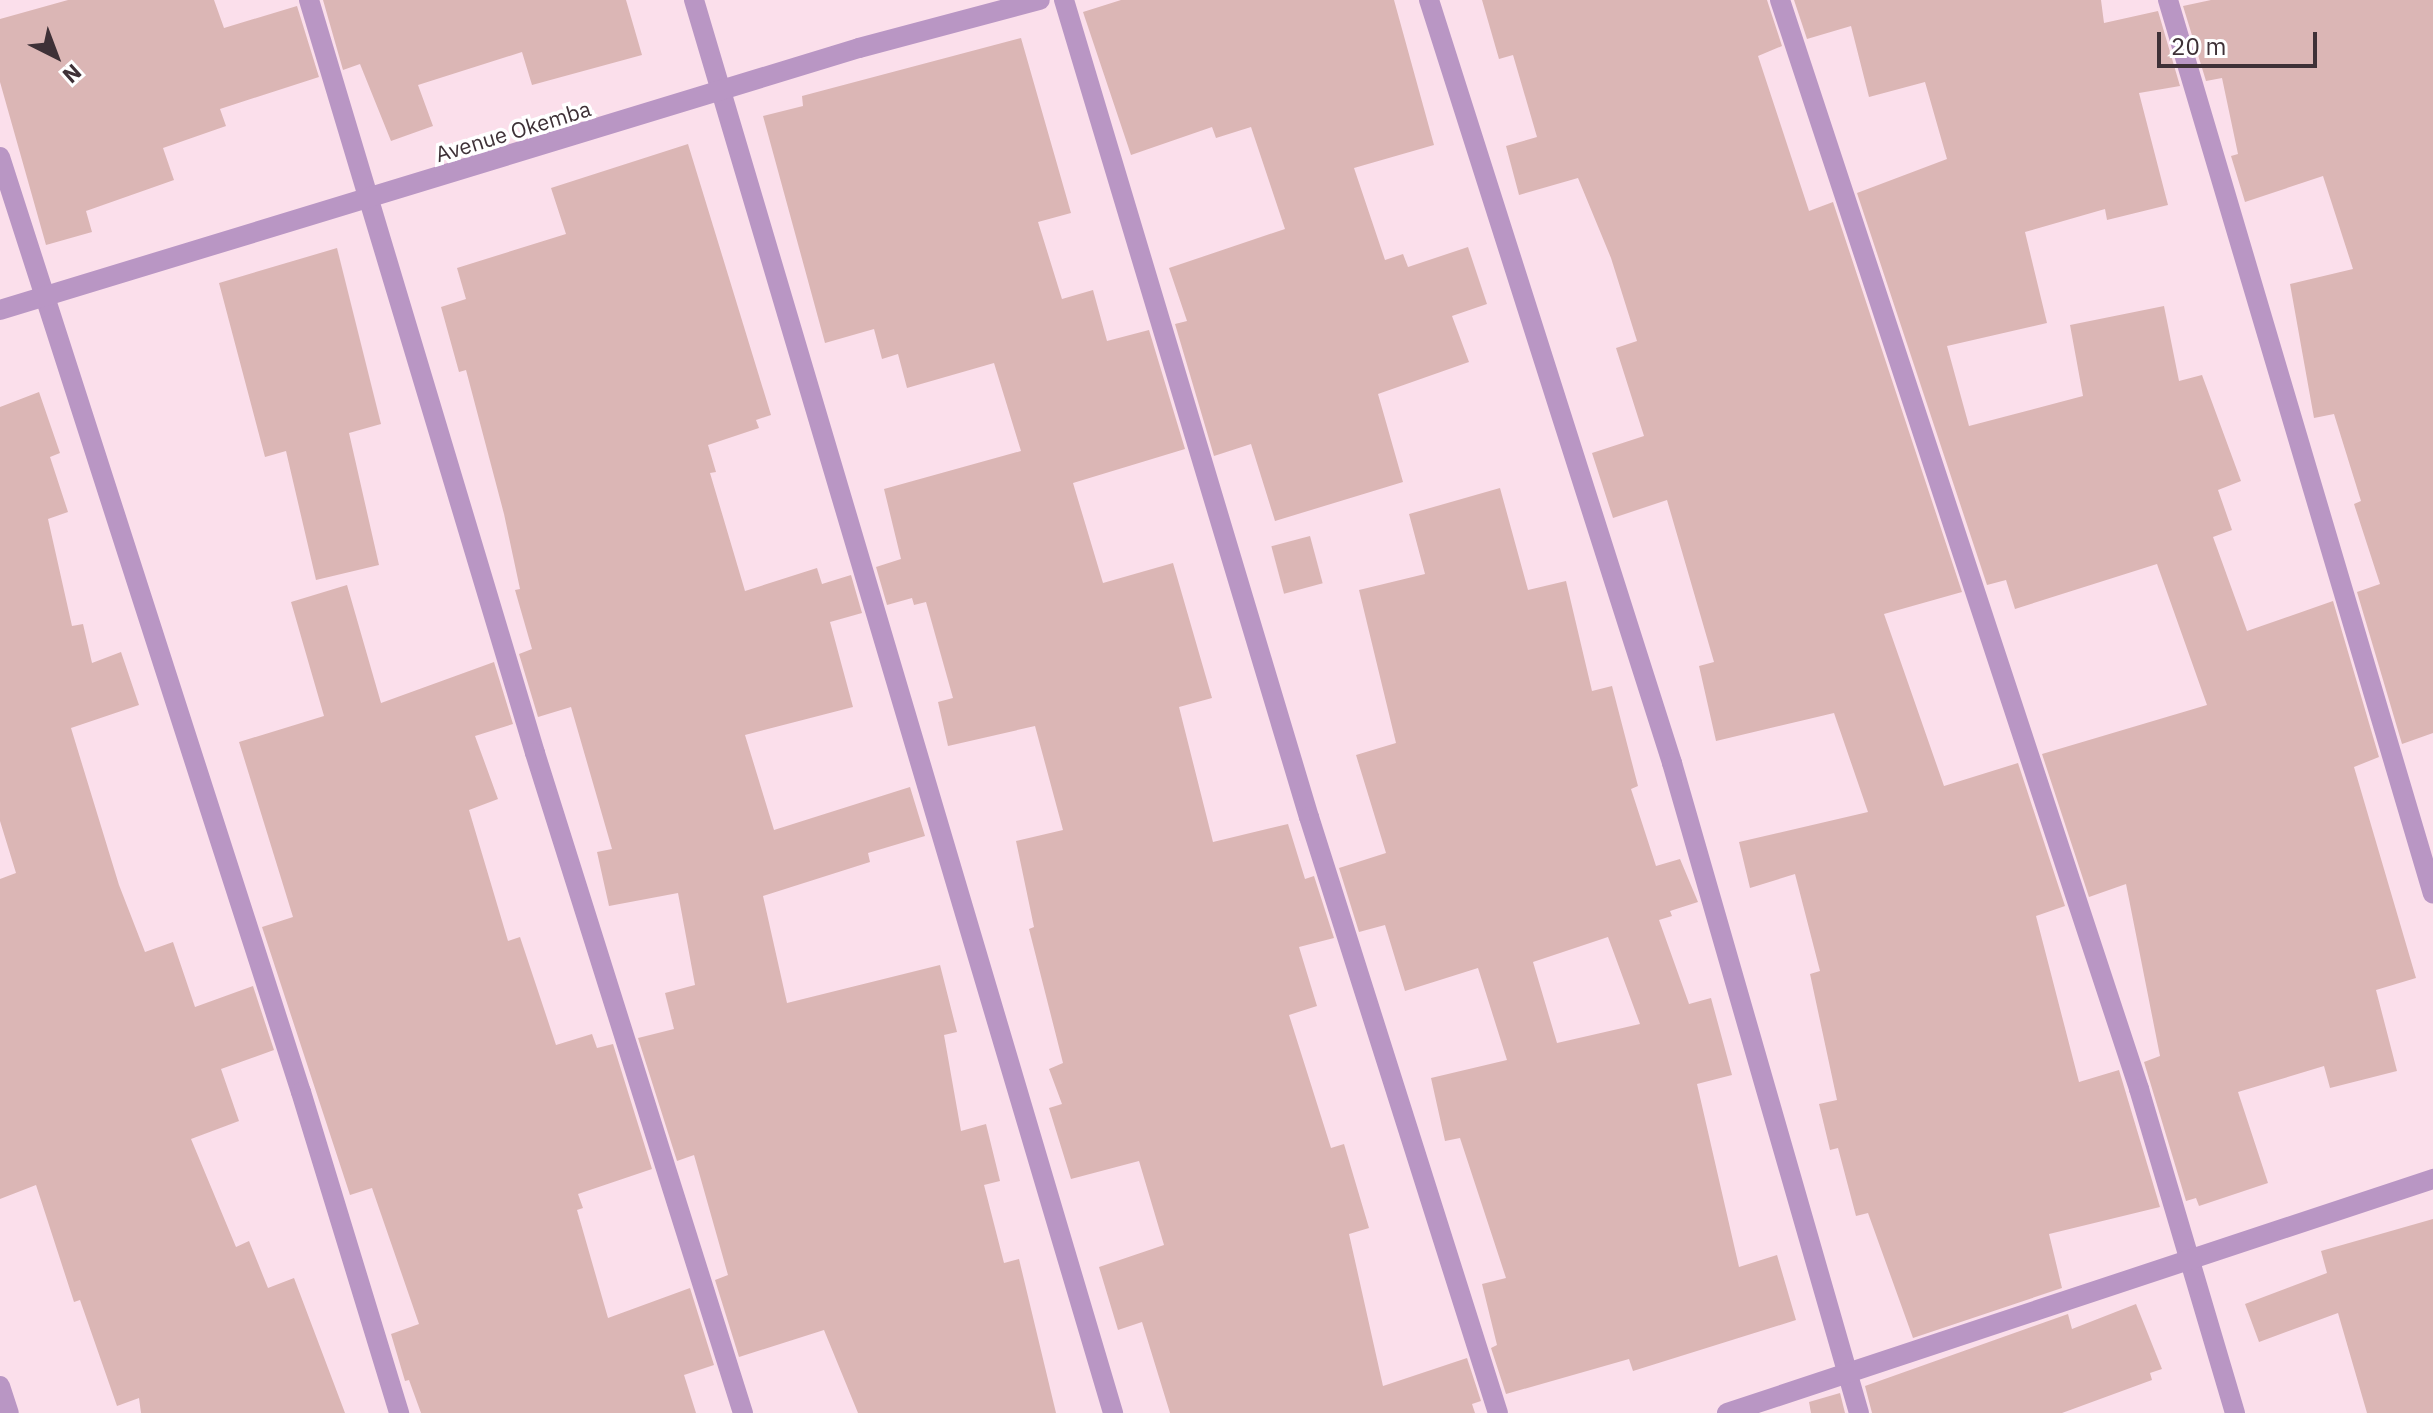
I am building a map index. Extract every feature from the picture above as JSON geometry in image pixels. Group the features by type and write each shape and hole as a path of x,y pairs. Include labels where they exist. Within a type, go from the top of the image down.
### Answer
{"street":[{"path":"309,0 535,753 743,1413"},
{"path":"694,0 725,91 1113,1413"},
{"name":"Avenue Okemba","path":"0,310 725,91 984,7 1040,0"},
{"path":"1064,0 1309,817 1498,1413"},
{"path":"1429,0 1672,763 1859,1413"},
{"path":"1780,0 2139,1089 2235,1413"},
{"path":"2168,0 2433,894"},
{"path":"0,157 301,1092 399,1413"},
{"path":"1727,1413 2433,1179"},
{"path":"0,1386 9,1413"}],"building":[{"path":"68,0 214,0 224,28 297,6 319,77 220,109 226,126 163,148 174,180 86,211 92,232 46,245 0,82 0,19"},
{"path":"323,0 626,0 642,55 532,85 522,52 418,85 433,126 391,141 360,64 343,70"},
{"path":"1121,0 1394,0 1434,145 1354,168 1385,260 1403,254 1408,267 1468,247 1487,304 1452,316 1469,362 1378,394 1403,482 1275,521 1251,444 1214,456 1175,324 1187,321 1169,268 1285,229 1251,127 1216,138 1212,127 1131,155 1083,12"},
{"path":"1482,0 1767,0 1782,46 1758,56 1809,211 1833,202 1962,592 1884,614 1944,786 2018,763 2065,906 2036,916 2079,1082 2119,1070 2160,1207 2049,1234 2062,1288 1913,1338 1868,1213 1856,1216 1838,1148 1830,1150 1819,1104 1837,1100 1810,974 1820,971 1795,874 1750,888 1739,842 1868,812 1834,713 1716,741 1699,666 1714,662 1667,500 1613,518 1592,453 1644,436 1616,348 1637,341 1611,258 1578,178 1519,195 1506,146 1537,137 1513,55 1499,59"},
{"path":"1794,0 2101,0 2104,23 2158,11 2180,86 2139,93 2168,205 2107,220 2105,209 2025,232 2047,323 1947,346 1969,426 2083,396 2070,325 2164,306 2179,381 2202,375 2241,481 2218,490 2232,530 2213,537 2247,631 2333,601 2379,757 2354,767 2416,978 2376,990 2397,1071 2330,1088 2324,1066 2238,1092 2268,1183 2199,1206 2196,1198 2186,1201 2144,1062 2160,1056 2126,884 2089,897 2042,754 2207,705 2157,564 2015,609 2006,580 1987,585 1857,193 1947,159 1925,82 1869,97 1851,26 1807,39"},
{"path":"2211,0 2433,0 2433,733 2402,744 2357,592 2380,584 2354,504 2361,501 2334,414 2314,418 2290,284 2353,269 2323,176 2245,202 2231,156 2238,154 2222,78 2206,81 2183,6"},
{"path":"1021,38 1071,213 1038,222 1062,299 1093,290 1107,341 1149,330 1185,449 1073,483 1103,583 1173,563 1212,698 1179,707 1213,842 1288,824 1305,879 1314,876 1334,938 1299,947 1317,1006 1289,1015 1331,1148 1344,1144 1369,1228 1349,1234 1383,1386 1467,1358 1481,1401 1472,1404 1475,1413 1170,1413 1142,1322 1118,1330 1099,1267 1164,1245 1139,1161 1071,1179 1049,1108 1062,1104 1049,1069 1063,1063 1029,929 1034,927 1016,841 1063,830 1035,726 948,746 938,702 953,698 926,602 914,605 912,598 887,605 876,567 901,559 884,489 1021,451 994,363 907,388 898,354 882,359 874,329 825,343 763,116 803,106 802,96"},
{"path":"688,144 771,415 756,420 759,428 708,445 716,472 710,473 745,591 817,568 822,584 851,575 862,613 830,622 853,707 745,735 774,830 910,787 925,836 868,853 870,862 763,896 787,1003 940,965 957,1032 944,1035 961,1131 986,1124 1000,1181 984,1185 1004,1263 1019,1259 1056,1413 858,1413 824,1330 739,1357 715,1280 728,1275 694,1155 677,1161 638,1038 674,1029 665,993 695,985 678,893 609,906 597,852 612,849 571,707 538,717 519,654 532,649 515,590 520,589 504,514 466,370 459,372 441,307 466,299 457,268 566,234 551,188"},
{"path":"337,248 381,424 349,433 379,565 316,580 286,451 265,457 219,283"},
{"path":"39,392 60,453 50,457 68,512 48,519 72,626 83,624 92,663 121,652 139,705 71,728 119,885 145,952 173,942 195,1007 253,986 274,1050 221,1069 239,1121 191,1139 236,1247 249,1241 268,1288 294,1278 345,1413 141,1413 139,1398 117,1406 80,1300 74,1302 36,1185 0,1199 0,879 16,873 0,821 0,407"},
{"path":"1500,488 1528,590 1566,581 1592,691 1612,686 1638,786 1631,789 1656,866 1680,859 1698,902 1670,911 1672,916 1659,920 1689,1004 1711,998 1732,1075 1697,1084 1739,1267 1777,1255 1796,1320 1633,1371 1629,1359 1506,1394 1491,1348 1497,1345 1482,1284 1506,1278 1460,1138 1445,1141 1431,1078 1507,1060 1478,968 1405,991 1385,925 1359,932 1339,868 1386,853 1356,755 1396,743 1359,590 1425,574 1409,514","holes":["1608,937 1640,1024 1557,1043 1533,962"]},
{"path":"1310,536 1323,583 1284,594 1271,546"},
{"path":"347,585 381,703 494,662 513,724 475,736 498,799 469,810 508,941 520,937 556,1045 592,1034 597,1048 613,1044 652,1169 578,1194 583,1208 577,1210 608,1318 690,1288 714,1365 684,1375 696,1413 421,1413 409,1380 405,1381 391,1334 419,1324 372,1188 350,1195 262,927 293,917 239,742 324,716 291,602"},
{"path":"2433,1219 2433,1413 2367,1413 2338,1313 2259,1342 2245,1304 2327,1273 2321,1251"},
{"path":"2136,1304 2162,1369 2150,1373 2152,1380 2062,1413 1872,1413 1865,1386 2068,1314 2072,1329"},
{"path":"1840,1393 1845,1413 1811,1413 1809,1402"}]}
